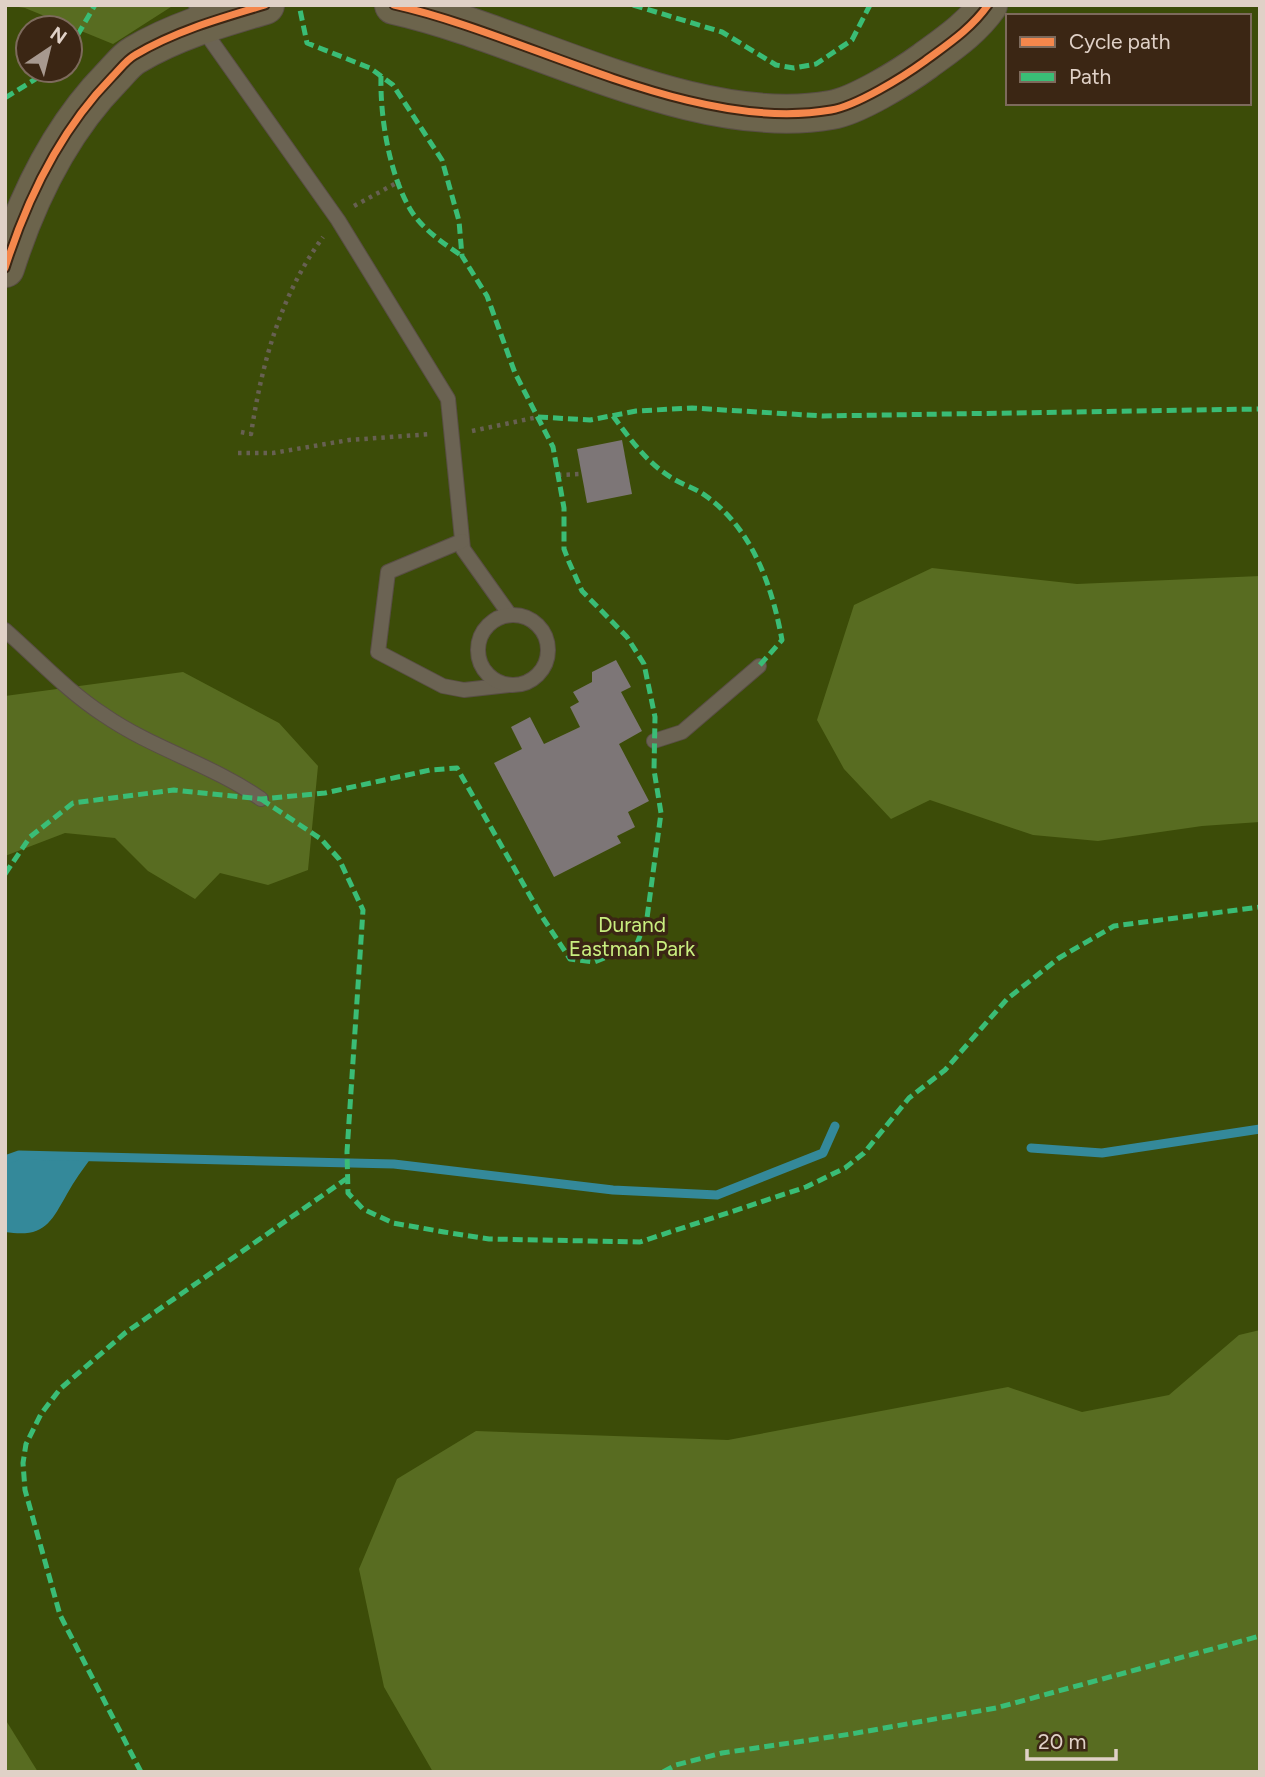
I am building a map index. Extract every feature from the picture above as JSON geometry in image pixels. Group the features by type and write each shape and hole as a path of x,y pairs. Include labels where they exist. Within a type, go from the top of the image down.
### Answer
{"street":[{"path":"5,268 13,243 65,134 91,98 133,55 198,15 265,5"},
{"path":"394,5 445,17 657,93 760,114 832,110 902,79 975,23 988,5"}],"lane":[{"path":"198,15 338,220 448,399 463,549 510,615"},
{"path":"462,541 388,572 378,652 426,680 464,690 509,684 532,680 541,672 549,650 541,628 533,620 510,615 499,618 482,633 479,655 489,675 509,684"},
{"path":"5,630 103,715 161,747 239,783 261,799"},
{"path":"654,741 682,732 759,666"}],"path":[{"path":"241,432 251,435 274,332 289,289 338,220 372,194 400,181"},
{"path":"238,453 273,453 349,440 451,433 538,417"},
{"path":"558,475 581,474"}],"green space":[{"name":"Durand Eastman Park","path":"5,5 1260,5 1260,1772 5,1772"},
{"path":"5,5 174,5 113,44 84,32 84,14 40,14 25,8"},
{"path":"932,568 1077,584 1260,576 1260,822 1202,826 1098,841 1033,835 930,800 891,819 844,769 817,720 854,605"},
{"path":"183,672 279,723 318,766 308,870 268,885 220,873 195,899 148,871 115,838 65,833 5,856 5,696"},
{"path":"1260,1330 1260,1772 433,1772 384,1687 359,1569 397,1479 476,1431 728,1440 1008,1387 1082,1412 1169,1395 1239,1335"},
{"path":"5,1719 38,1772 5,1772"}],"water":[{"path":"19,1155 91,1158 50,1221 37,1231 29,1233 5,1232 5,1160"}],"building":[{"path":"622,440 632,494 587,503 577,449"},
{"path":"616,660 631,687 621,692 642,731 619,744 649,801 628,812 635,827 617,836 621,843 554,877 494,763 522,749 511,727 530,717 544,744 580,727 570,707 579,702 573,692 592,682 592,672"}],"waterway":[{"path":"5,1160 19,1155 394,1164 613,1190 717,1195 823,1153 835,1126"},
{"path":"1031,1148 1102,1153 1260,1129"}],"marked path":[{"path":"84,24 95,5"},
{"path":"5,874 30,837 73,803 174,790 261,799 325,793 430,770 457,768 541,915 570,959 594,962 636,946 647,918 661,813 654,770 655,717 644,664 627,637 582,591 569,562 564,549 564,508 553,447 515,373 487,296 462,256 459,221 442,160 393,85 370,68 307,43 299,5"},
{"path":"633,5 722,32 776,65 794,68 816,64 852,40 870,5"},
{"path":"381,76 387,144 403,195 421,223 462,256"},
{"path":"5,98 28,84"},
{"path":"538,417 590,420 636,411 692,408 823,416 1260,409"},
{"path":"613,416 655,465 722,509 748,542 766,579 782,640 759,666"},
{"path":"261,799 321,839 339,859 363,910 347,1152 348,1193 363,1209 393,1223 489,1239 640,1242 806,1187 845,1168 864,1153 909,1098 945,1070 1007,999 1059,958 1114,926 1260,907"},
{"path":"141,1772 60,1615 25,1490 23,1463 26,1444 41,1414 60,1389 125,1333 346,1179"},
{"path":"663,1772 676,1765 722,1753 851,1734 996,1708 1260,1636"}],"cycle path":[{"path":"5,268 35,191 62,142 94,97 126,62 150,46 182,32 265,5"},
{"path":"394,5 446,19 611,78 668,95 723,108 778,114 831,110 866,97 905,75 951,42 967,29 988,5"}]}
